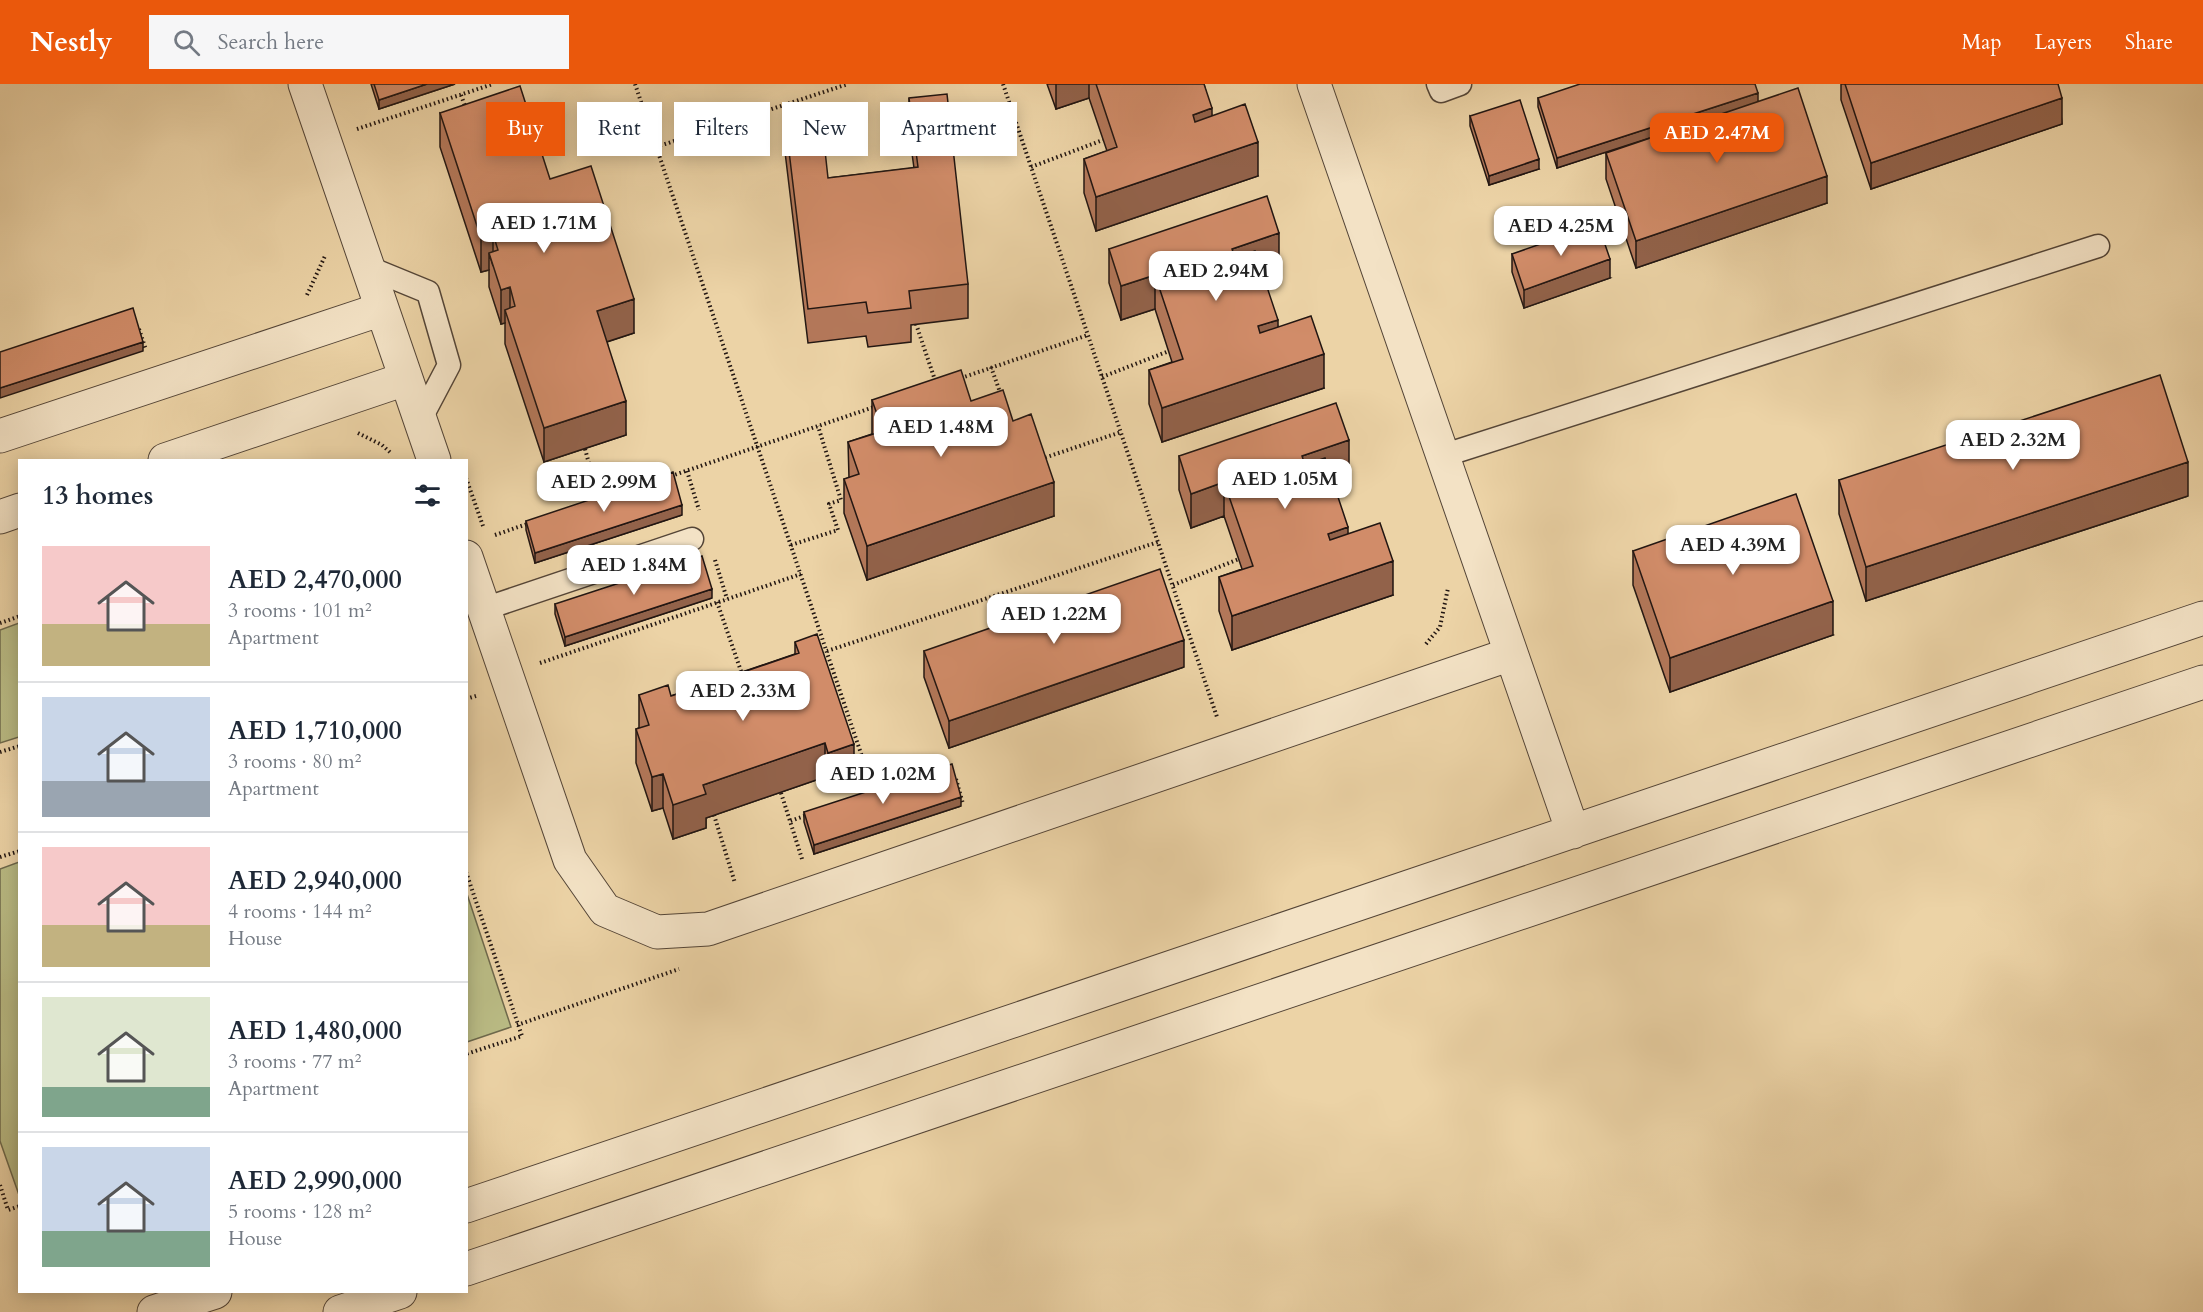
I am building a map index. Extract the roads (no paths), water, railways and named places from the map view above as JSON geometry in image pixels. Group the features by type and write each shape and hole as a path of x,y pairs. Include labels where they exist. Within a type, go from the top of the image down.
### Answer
{"street":[{"path":"305,84 434,459"},
{"path":"1314,84 1573,832"},
{"path":"0,436 382,309"},
{"path":"168,459 405,379"},
{"path":"0,517 18,511"},
{"path":"477,547 484,609 570,860 605,909 657,932 708,929 1511,654"},
{"path":"468,1205 2203,618"},
{"path":"468,1268 2203,682"},
{"path":"154,1312 212,1293"},
{"path":"340,1312 397,1293"}],"lane":[{"path":"1438,84 1441,90 1460,84"},
{"path":"1442,456 2098,246"},
{"path":"367,267 428,292 449,365 420,420"},
{"path":"484,609 692,539"}]}
